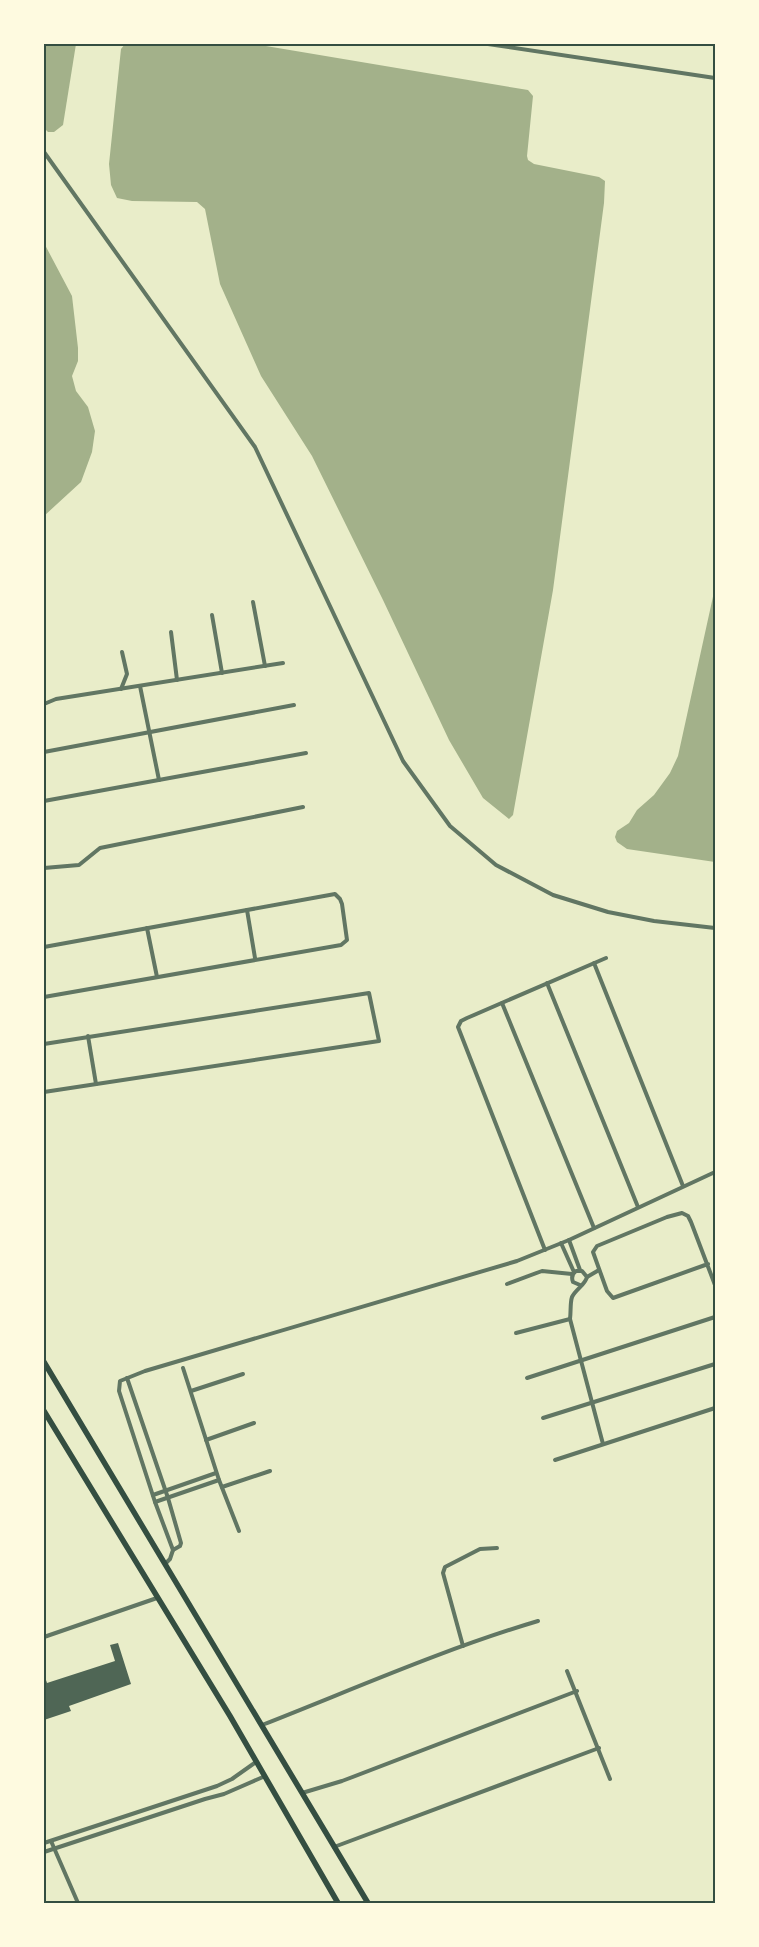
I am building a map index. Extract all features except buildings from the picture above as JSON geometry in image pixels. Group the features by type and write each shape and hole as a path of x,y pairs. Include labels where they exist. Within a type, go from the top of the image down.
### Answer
{"main road":[{"path":"44,1362 368,1903"},
{"path":"44,1411 230,1716 338,1903"}],"street":[{"path":"488,44 715,78"},
{"path":"44,152 85,212 255,447 402,762 450,826 496,865 554,895 608,912 654,921 715,928"},
{"path":"253,602 265,666"},
{"path":"212,615 222,673"},
{"path":"170,632 177,680"},
{"path":"121,689 127,674 122,652"},
{"path":"44,704 56,699 282,663"},
{"path":"140,686 159,780"},
{"path":"44,752 294,705"},
{"path":"44,801 306,753"},
{"path":"44,868 79,865 100,848 303,807"},
{"path":"44,947 335,894 340,898 342,904 346,942 44,997"},
{"path":"247,910 255,958"},
{"path":"147,928 156,977"},
{"path":"545,1250 458,1027 461,1021 467,1018 606,958"},
{"path":"594,963 684,1186"},
{"path":"547,983 638,1207"},
{"path":"44,1044 369,993 379,1041 44,1092"},
{"path":"502,1003 594,1228"},
{"path":"88,1036 96,1084"},
{"path":"165,1564 170,1559 173,1550 152,1495 119,1391 120,1381 154,1368 517,1261 568,1240 715,1172"},
{"path":"708,1264 613,1298 607,1291 593,1252 598,1246 667,1217 682,1213 688,1216 691,1222 708,1264 715,1285"},
{"path":"568,1240 580,1270 585,1272 587,1277"},
{"path":"561,1243 573,1273 573,1282 580,1285"},
{"path":"507,1284 542,1271 573,1273 580,1270"},
{"path":"599,1270 587,1277 572,1298 570,1319 603,1444"},
{"path":"527,1378 582,1362 715,1317"},
{"path":"516,1333 570,1319"},
{"path":"543,1418 715,1364"},
{"path":"183,1368 216,1473 239,1530"},
{"path":"191,1391 243,1374"},
{"path":"127,1378 168,1498 181,1543 180,1546 173,1550"},
{"path":"555,1460 715,1408"},
{"path":"206,1440 254,1423"},
{"path":"222,1487 270,1471"},
{"path":"152,1495 216,1473"},
{"path":"155,1502 219,1480"},
{"path":"463,1646 443,1573 445,1567 480,1549 497,1548"},
{"path":"44,1636 157,1598"},
{"path":"262,1725 508,1629 538,1621"},
{"path":"567,1670 577,1691 610,1779"},
{"path":"302,1794 577,1691"},
{"path":"334,1846 599,1748"},
{"path":"44,1843 217,1786 232,1779 256,1762"},
{"path":"44,1852 224,1794 264,1777"},
{"path":"70,1834 73,1842"},
{"path":"51,1841 78,1903"}],"shaded area":[{"path":"44,44 76,44 63,125 54,132 48,132 44,128"},
{"path":"125,44 254,44 528,90 533,96 528,160 534,164 599,177 605,181 604,203 553,590 513,815 509,819 483,798 449,740 312,456 261,376 220,284 205,209 197,202 132,201 117,198 111,185 109,164 121,49"},
{"path":"44,243 72,296 78,361 72,376 76,391 88,407 95,431 92,452 81,482 44,516"},
{"path":"715,575 715,862 627,849 617,842 615,837 617,831 629,823 637,810 654,795 670,773 678,756 714,592"}]}
